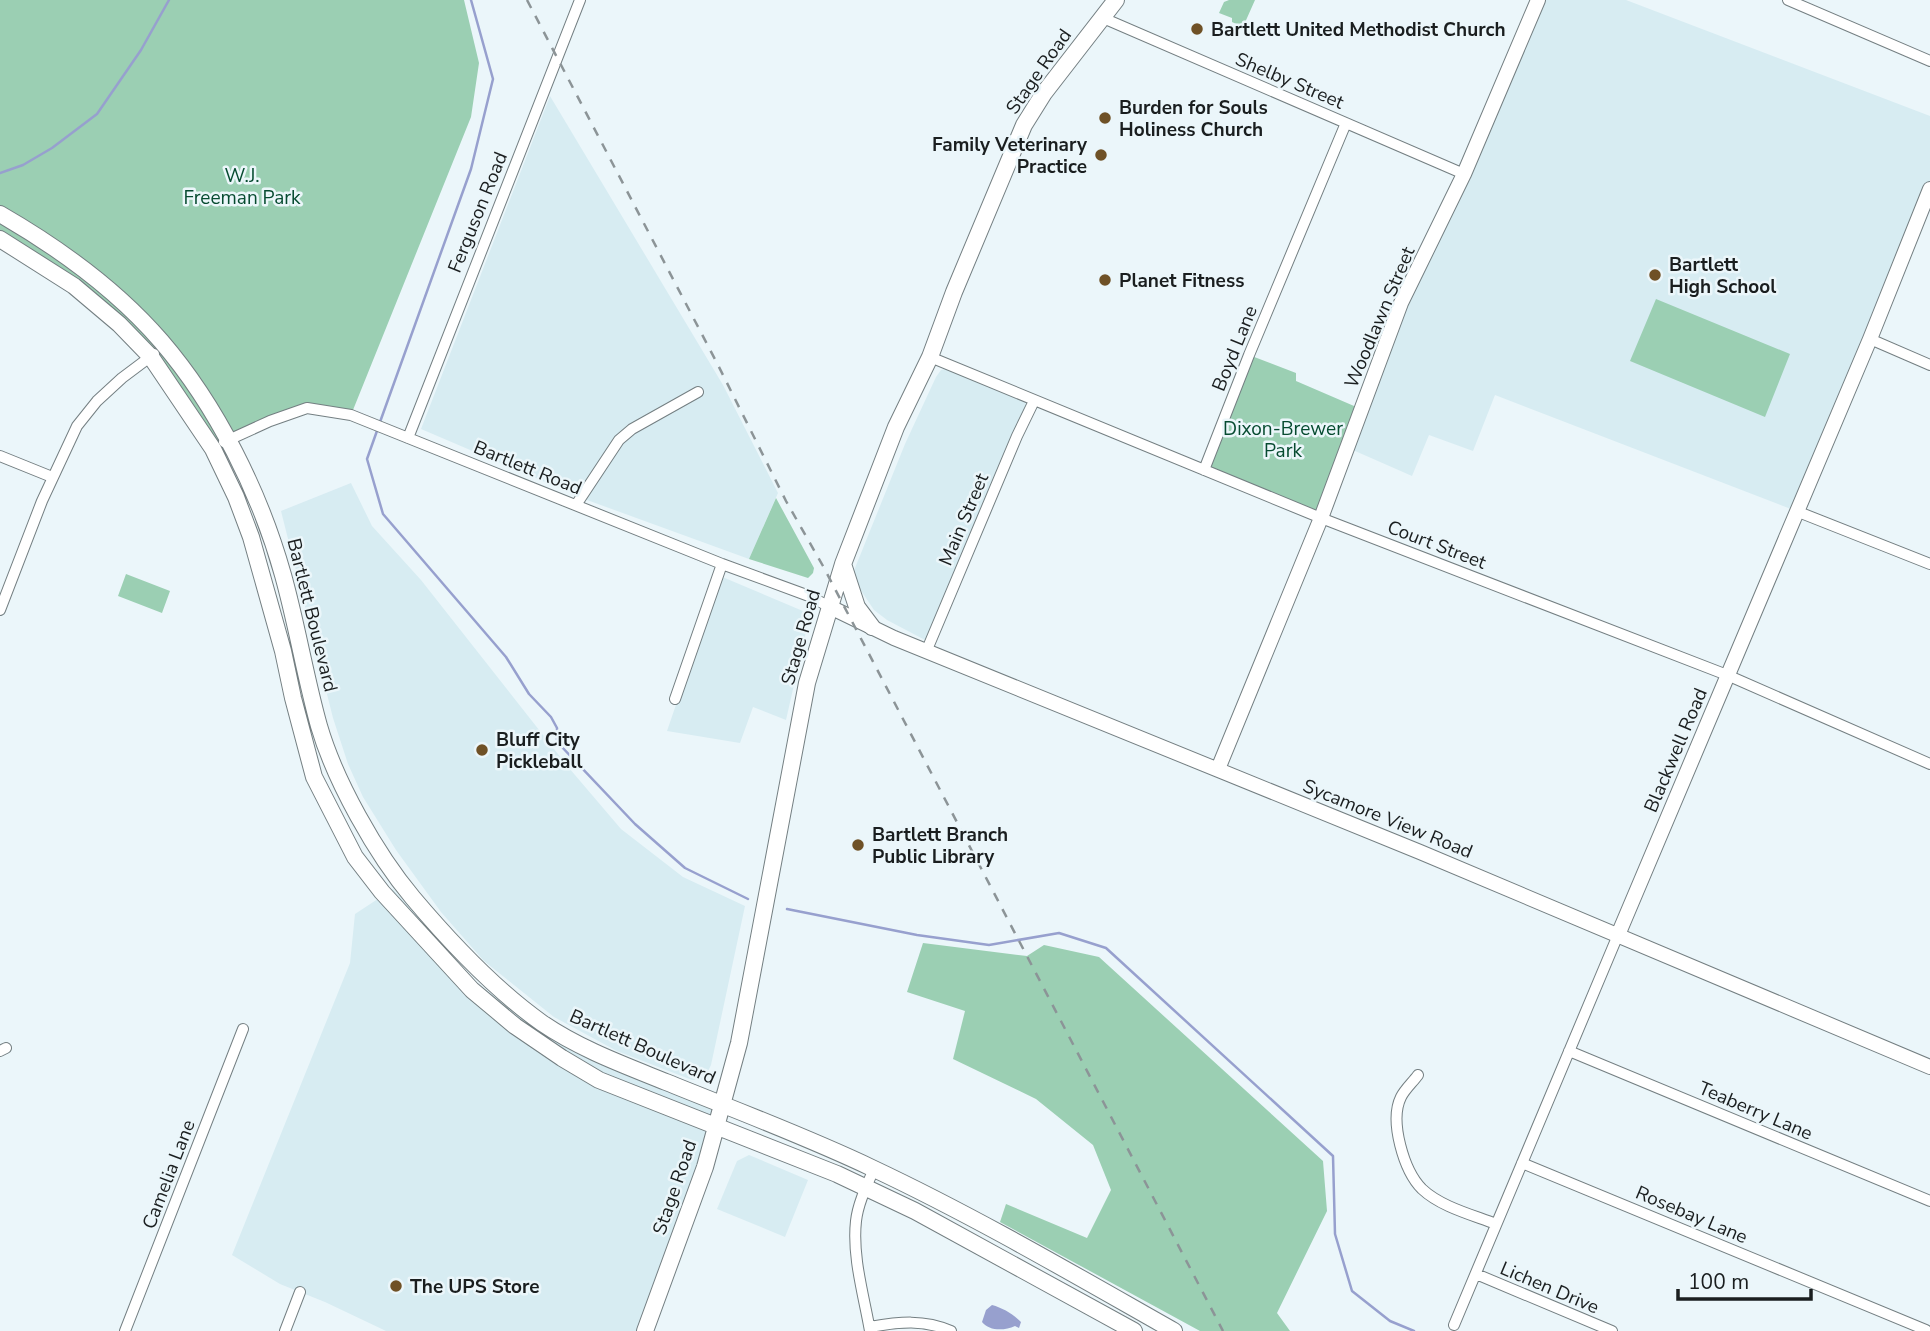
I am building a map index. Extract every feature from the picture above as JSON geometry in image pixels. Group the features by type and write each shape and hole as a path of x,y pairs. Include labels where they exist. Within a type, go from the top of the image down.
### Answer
{"main road":[{"name":"Stage Road","path":"645,1331 705,1167 744,1024 807,683 843,564 895,427 930,357 954,292 1024,125 1044,93 1116,0"},
{"name":"Bartlett Boulevard","path":"0,214 62,251 121,301 164,345 229,440 269,527 293,612 320,731 341,783 395,876 484,975 543,1024 589,1049 874,1169 1004,1236 1174,1331"},
{"name":"Bartlett Boulevard","path":"0,239 74,286 119,324 151,357 213,449 251,537 284,651 293,698 314,777 355,858 382,892 472,990 530,1037 599,1080 837,1174 915,1212 1134,1331"},
{"path":"251,537 269,527"},
{"path":"843,564 858,607 872,627"},
{"path":"293,698 310,692"}],"street":[{"name":"Ferguson Road","path":"408,438 580,0"},
{"name":"Woodlawn Street","path":"1218,769 1321,518 1401,303 1464,174 1538,0"},
{"path":"1787,0 1930,61"},
{"name":"Shelby Street","path":"1103,18 1464,174"},
{"name":"Boyd Lane","path":"1204,470 1254,342 1346,123"},
{"name":"Blackwell Road","path":"1454,1325 1870,339 1930,189"},
{"path":"1870,339 1930,365"},
{"path":"0,610 67,443 86,414 122,378 164,345"},
{"name":"Court Street","path":"930,357 1321,518 1727,675 1930,764"},
{"path":"576,505 619,440 632,429 698,392"},
{"name":"Main Street","path":"926,652 1034,401"},
{"name":"Bartlett Road","path":"213,449 270,421 307,408 351,415 722,564 809,596 830,607"},
{"path":"0,456 52,478"},
{"path":"1796,511 1930,564"},
{"path":"675,699 722,564"},
{"name":"Sycamore View Road","path":"830,607 926,652 1218,769 1930,1067"},
{"name":"Camelia Lane","path":"125,1331 243,1029"},
{"name":"Teaberry Lane","path":"1569,1051 1930,1201"},
{"path":"1418,1075 1400,1098 1396,1123 1402,1152 1414,1178 1421,1188 1436,1199 1496,1224"},
{"name":"Rosebay Lane","path":"1522,1163 1928,1327"},
{"path":"874,1169 856,1222 857,1254 870,1329 918,1322 951,1331"},
{"name":"Lichen Drive","path":"1476,1275 1612,1331"},
{"path":"285,1331 300,1292"}],"shaded area":[{"name":"Bartlett High School","path":"1538,0 1626,0 1930,116 1930,189 1796,511 1495,395 1473,451 1429,435 1412,476 1346,447"},
{"path":"550,96 723,385 778,493 749,559 587,500 421,429"},
{"path":"950,368 1028,401 927,641 874,610 856,583 853,573 905,444 936,377 941,370"},
{"path":"351,483 372,526 421,580 569,768 621,829 683,877 745,906 711,1065 704,1079 692,1080 617,1051 554,1017 484,961 441,912 396,850 363,797 348,764 333,718 281,511"},
{"path":"720,576 810,614 786,720 753,707 740,743 667,731"},
{"path":"393,889 477,983 553,1040 585,1057 720,1112 645,1331 386,1331 280,1284 232,1255 350,963 355,914"},
{"path":"749,1155 808,1180 785,1237 717,1209 737,1161"}],"green space":[{"name":"W.J. Freeman Park","path":"0,0 464,0 479,63 471,117 351,415 307,408 235,436 213,449 119,324 0,239"},
{"path":"1255,0 1243,27 1232,22 1232,18 1219,13 1224,2"},
{"path":"1656,299 1790,354 1765,417 1630,361"},
{"name":"Dixon-Brewer Park","path":"1249,355 1296,373 1296,381 1361,409 1321,518 1204,470"},
{"path":"776,498 814,568 808,578 749,559"},
{"path":"126,574 170,591 162,613 118,596"},
{"path":"923,943 1027,956 1044,945 1099,957 1323,1161 1327,1211 1277,1313 1290,1331 1200,1331 1000,1222 1006,1204 1087,1238 1111,1190 1093,1145 1036,1099 953,1059 965,1011 907,992"}],"water":[{"path":"992,1305 1018,1319 1021,1322 1019,1328 1015,1326 997,1329 985,1325 982,1322 986,1310"}],"waterway":[{"path":"0,173 23,165 52,148 97,114 141,50 169,0"},
{"path":"380,422 471,169 493,79 471,0"},
{"path":"378,428 367,459 383,514 506,657 529,694 551,717 557,728 560,745 635,824 685,868 748,899"},
{"path":"787,909 917,935 989,945 1059,933 1106,948 1333,1156 1335,1234 1352,1291 1390,1321 1414,1331"}],"railway":[{"path":"527,0 786,501 823,566 1223,1331"}],"place":[{"name":"Bartlett United Methodist Church","path":"1197,29"},
{"name":"Burden for Souls Holiness Church","path":"1105,118"},
{"name":"Family Veterinary Practice","path":"1101,155"},
{"name":"Bartlett High School","path":"1655,275"},
{"name":"Planet Fitness","path":"1105,280"},
{"name":"Bluff City Pickleball","path":"482,750"},
{"name":"Bartlett Branch Public Library","path":"858,845"},
{"name":"The UPS Store","path":"396,1286"}]}
